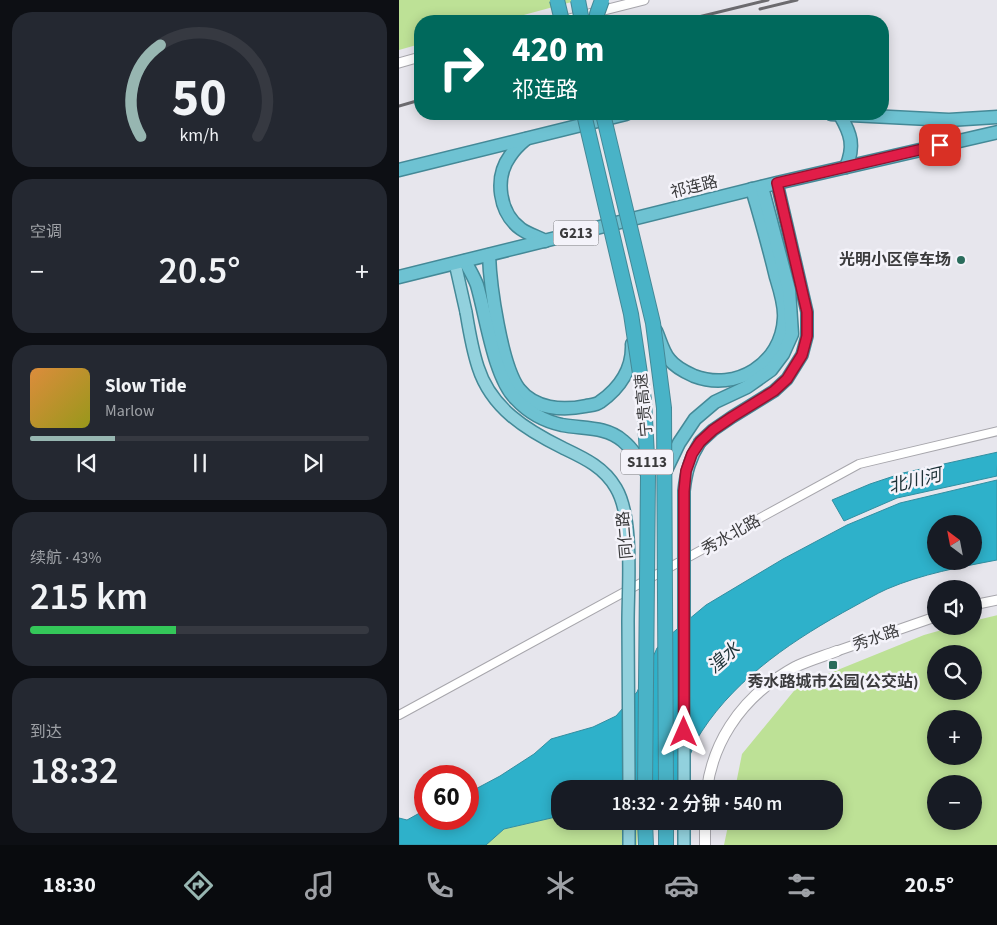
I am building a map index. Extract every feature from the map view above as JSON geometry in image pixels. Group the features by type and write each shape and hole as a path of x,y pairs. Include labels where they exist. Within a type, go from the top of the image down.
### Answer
{"highway":[{"path":"557,0 560,15"},
{"path":"577,0 581,15"},
{"path":"597,15 602,0"},
{"path":"889,117 949,120 997,117"},
{"name":"宁贵高速","path":"585,120 631,314 643,400 648,475 645,780"},
{"path":"399,170 602,120"},
{"name":"宁贵高速","path":"604,120 653,323 664,408 666,780"},
{"path":"608,120 619,187"},
{"path":"840,120 847,128 852,143 851,155 846,167"},
{"name":"祁连路","path":"399,277 777,183 997,132"},
{"path":"526,139 509,157 502,172 500,189 504,205 511,219 521,230 545,241"},
{"path":"665,472 679,443 695,419 715,402 745,382 761,366 775,350 782,331 785,318 767,242 757,188"},
{"path":"489,255 490,278 503,346 510,369 519,389 537,404 555,408 575,408 599,403 617,387 626,374 632,357 631,314"},
{"path":"460,262 476,282 501,375 513,397 526,410 542,419 561,424 594,428 608,432 623,440 648,475"},
{"path":"653,323 669,359 684,372 703,379 745,382"},
{"path":"645,830 645,845"},
{"path":"666,830 666,845"}],"main road":[{"path":"684,780 684,491 686,471 692,454 700,442 713,430 774,391 787,379 802,355 807,336 807,312 777,183"},
{"name":"同仁路","path":"460,262 466,312 478,368 487,388 497,403 511,417 527,428 592,462 605,472 617,488 624,506 627,526 628,565 629,780"},
{"name":"秀水路","path":"709,780 714,757 728,727 743,707 764,687 796,666 837,651"},
{"path":"629,830 629,845"},
{"path":"684,830 684,845"},
{"path":"705,830 705,845"}],"street":[{"path":"585,15 645,0"},
{"path":"399,64 414,59"},
{"name":"秀水北路","path":"399,715 859,464 997,430"},
{"path":"982,603 997,600"},
{"name":"秀水路","path":"837,651 927,620"}],"green space":[{"path":"399,0 579,0 524,15 414,15 414,46 399,50"},
{"path":"998,615 997,845 724,845 727,830 843,830 843,780 737,780 742,754 798,686 924,635 982,635 982,619"},
{"path":"551,818 551,830 638,830 637,845 486,845 504,829"}],"water":[{"name":"北川河","path":"998,452 997,476 897,498 844,521 832,500 903,473"},
{"name":"湟水","path":"997,480 997,560 982,563 982,515 927,515 927,570 947,570 887,589 810,632 770,660 716,711 695,743 682,780 551,780 551,818 504,829 486,845 399,845 399,818 407,820 414,816 414,830 479,830 479,787 534,754 551,739 593,727 616,716 637,692 657,648 706,605 783,559 847,525 900,503"}],"railway":[{"path":"707,15 768,0"},
{"path":"760,9 797,0"},
{"path":"399,106 414,102"}],"place":[{"name":"光明小区停车场","path":"961,260"},
{"name":"秀水路城市公园(公交站)","path":"833,665"}],"route":[{"path":"684,732 684,491 686,471 692,454 700,442 713,430 774,391 787,379 802,355 807,336 807,312 777,183 940,145"}]}
